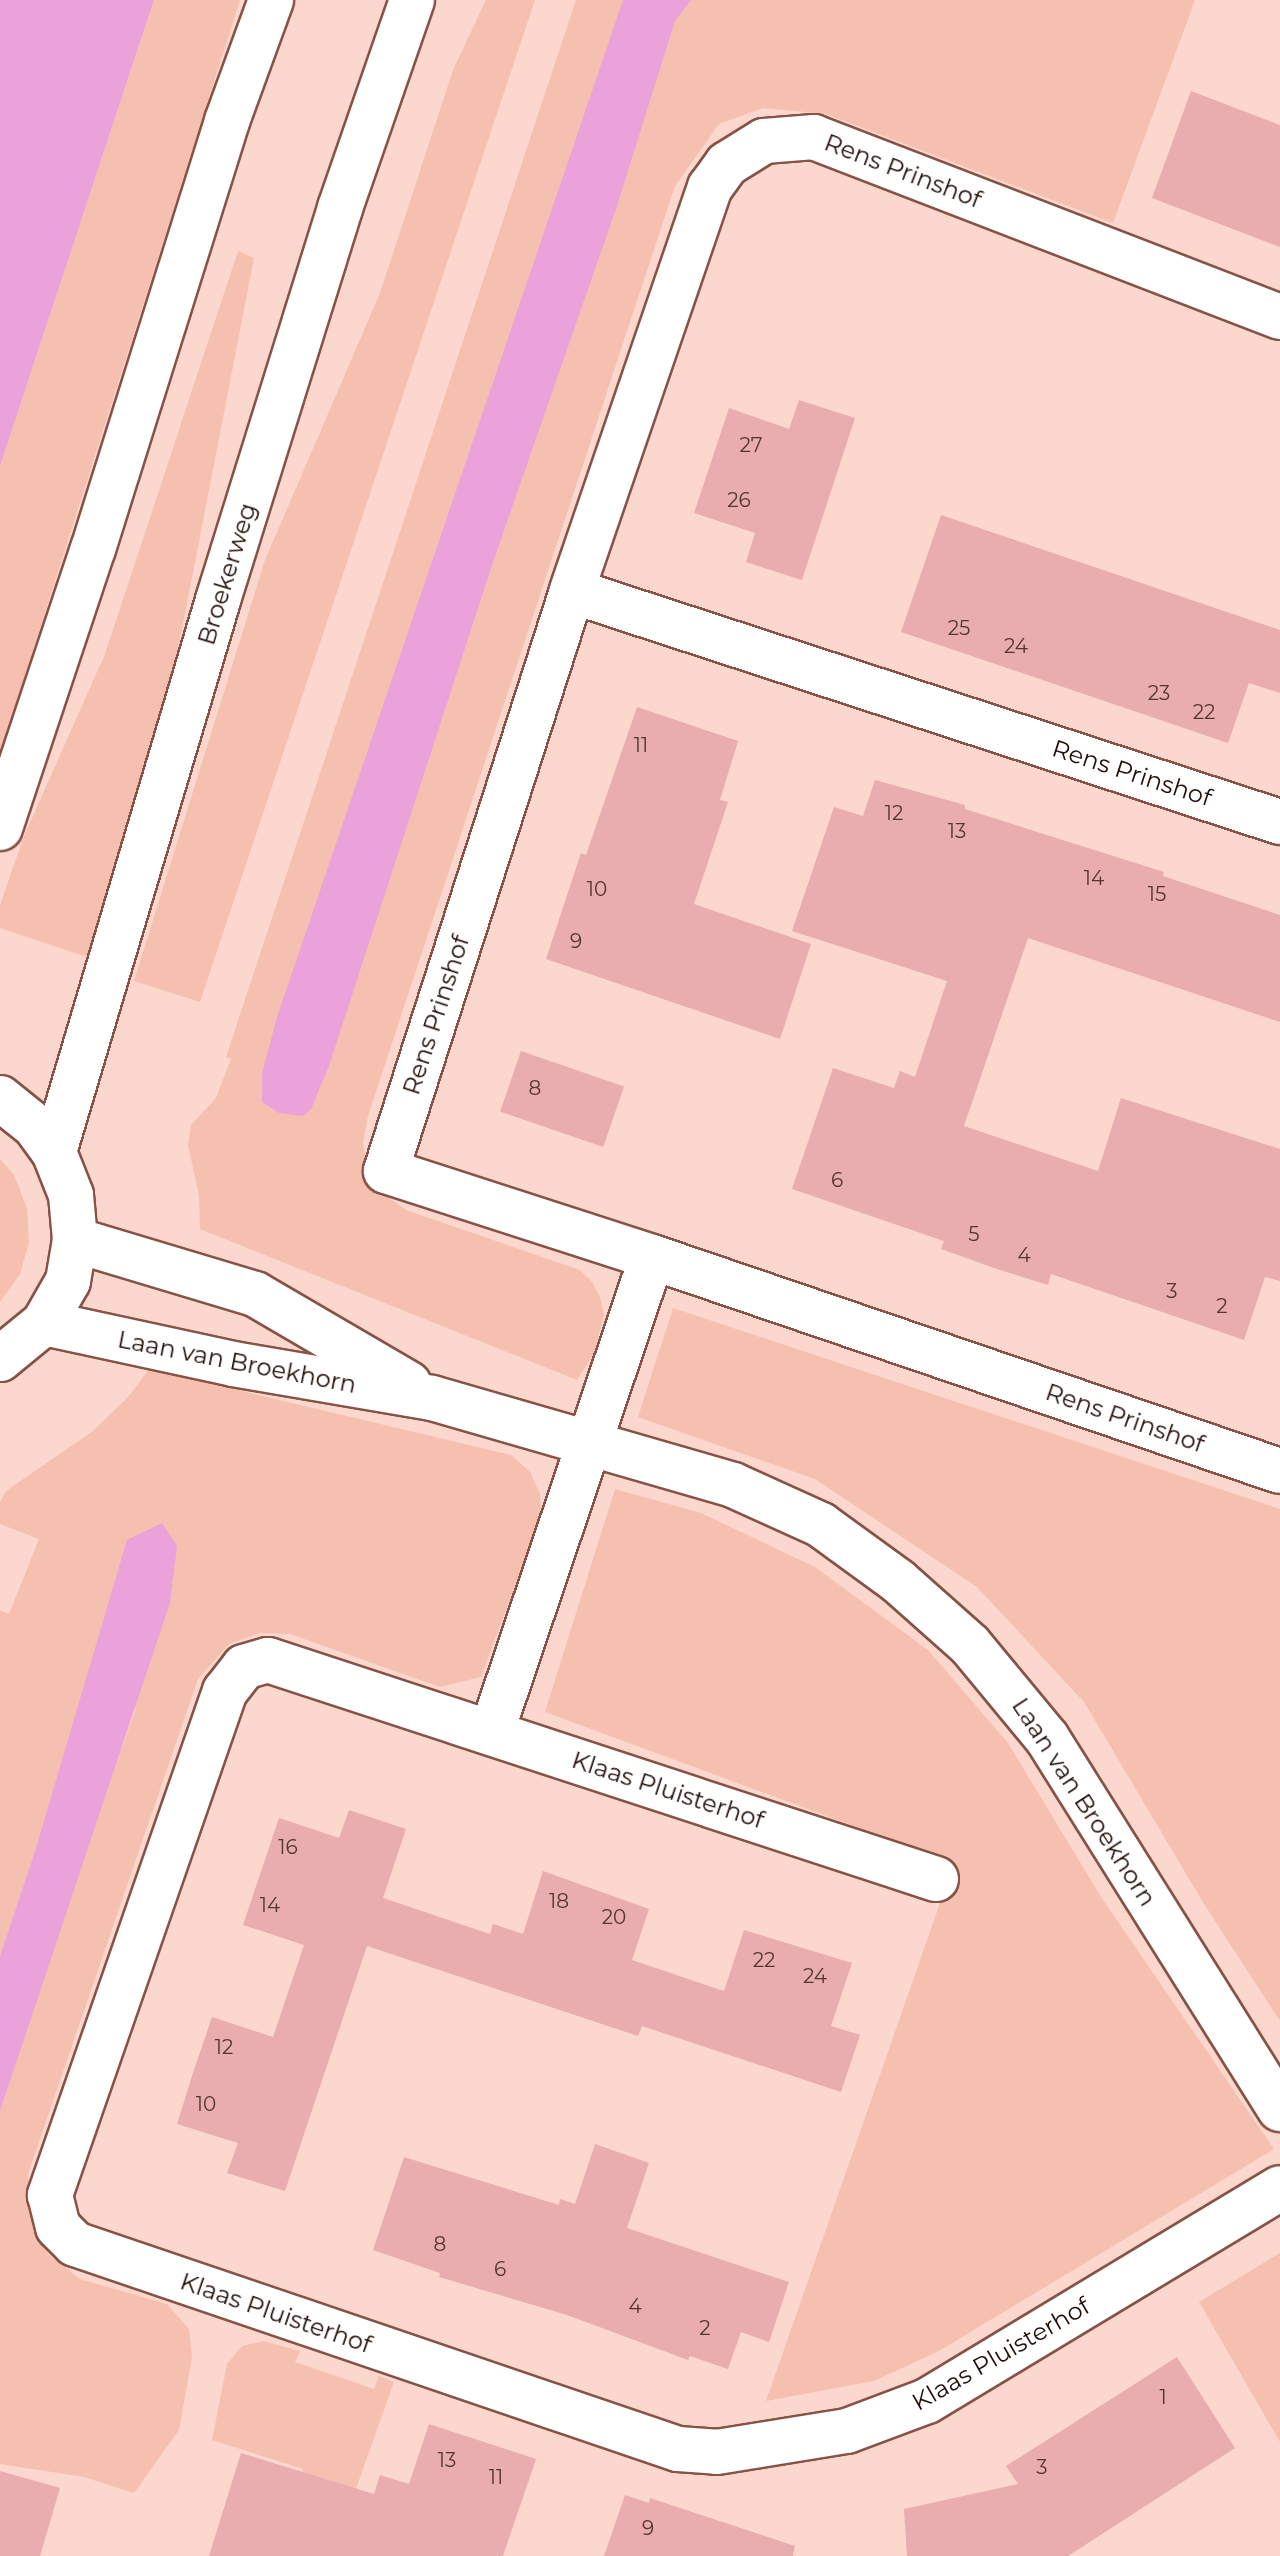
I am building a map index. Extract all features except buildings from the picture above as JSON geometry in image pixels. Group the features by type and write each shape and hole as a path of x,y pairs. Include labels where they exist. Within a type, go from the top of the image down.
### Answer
{"street":[{"path":"0,828 93,549 227,121 271,0"},
{"name":"Broekerweg","path":"54,1152 223,585 345,194 412,0"},
{"name":"Rens Prinshof","path":"1280,317 814,137 794,136 764,141 727,164 710,187 572,591 386,1171 652,1257 1280,1471"},
{"name":"Rens Prinshof","path":"572,591 1280,822"},
{"path":"0,1098 35,1126 54,1152 71,1195 75,1240 68,1281 44,1323 0,1359"},
{"name":"Laan van Broekhorn","path":"75,1240 255,1294 432,1398"},
{"path":"492,1731 586,1445 652,1257"},
{"name":"Laan van Broekhorn","path":"44,1323 233,1364 432,1398 733,1485 798,1513 854,1547 970,1645 1047,1738 1280,2109"},
{"name":"Klaas Pluisterhof","path":"936,1879 268,1660 244,1667 225,1691 50,2195 58,2227 75,2244 678,2449 717,2452 847,2431 927,2401 1280,2188"}],"shaded area":[{"path":"0,0 154,0 0,466"},
{"path":"154,0 240,0 0,754 0,466"},
{"path":"486,0 535,0 200,1002 134,981 265,560 380,293 453,70"},
{"path":"576,0 1195,0 1113,223 826,114 763,108 719,124 675,186 368,1116 363,1142 367,1164 374,1179 385,1195 406,1210 580,1270 592,1282 604,1315 594,1353 577,1380 200,1229 199,1196 188,1145 191,1125 216,1098 231,1059 226,1057"},
{"path":"623,0 691,0 675,21 616,209 492,565 329,1066 311,1109 303,1116 279,1113 262,1102 262,1073 277,1017"},
{"path":"238,251 254,258 183,624 135,832 96,960 0,928 0,905 24,836 105,654"},
{"path":"0,1159 14,1175 27,1208 29,1243 20,1274 0,1302"},
{"path":"673,1308 1280,1509 1280,2021 1204,1904 1084,1702 977,1587 815,1479 638,1417"},
{"path":"149,1369 511,1455 530,1472 540,1494 541,1515 481,1677 440,1687 290,1634 260,1633 229,1644 198,1679 28,2174 31,2208 48,2254 80,2279 167,2304 189,2329 192,2358 179,2430 134,2493 84,2477 0,2464 0,2111 62,1919 137,1705 36,1848 0,1956 0,1610 9,1614 39,1539 0,1524 0,1502 6,1491 93,1431 128,1397"},
{"path":"615,1489 701,1513 815,1567 928,1650 1008,1743 1103,1900 1274,2149 939,2351 874,2381 766,2401 954,1863 545,1712"},
{"path":"162,1523 177,1546 170,1603 0,2111 0,1956 36,1848 127,1540"},
{"path":"1280,2253 1280,2442 1199,2302"},
{"path":"264,2341 300,2351 295,2362 374,2389 379,2376 394,2382 332,2556 278,2556 303,2469 212,2440 227,2364 242,2346"}]}
